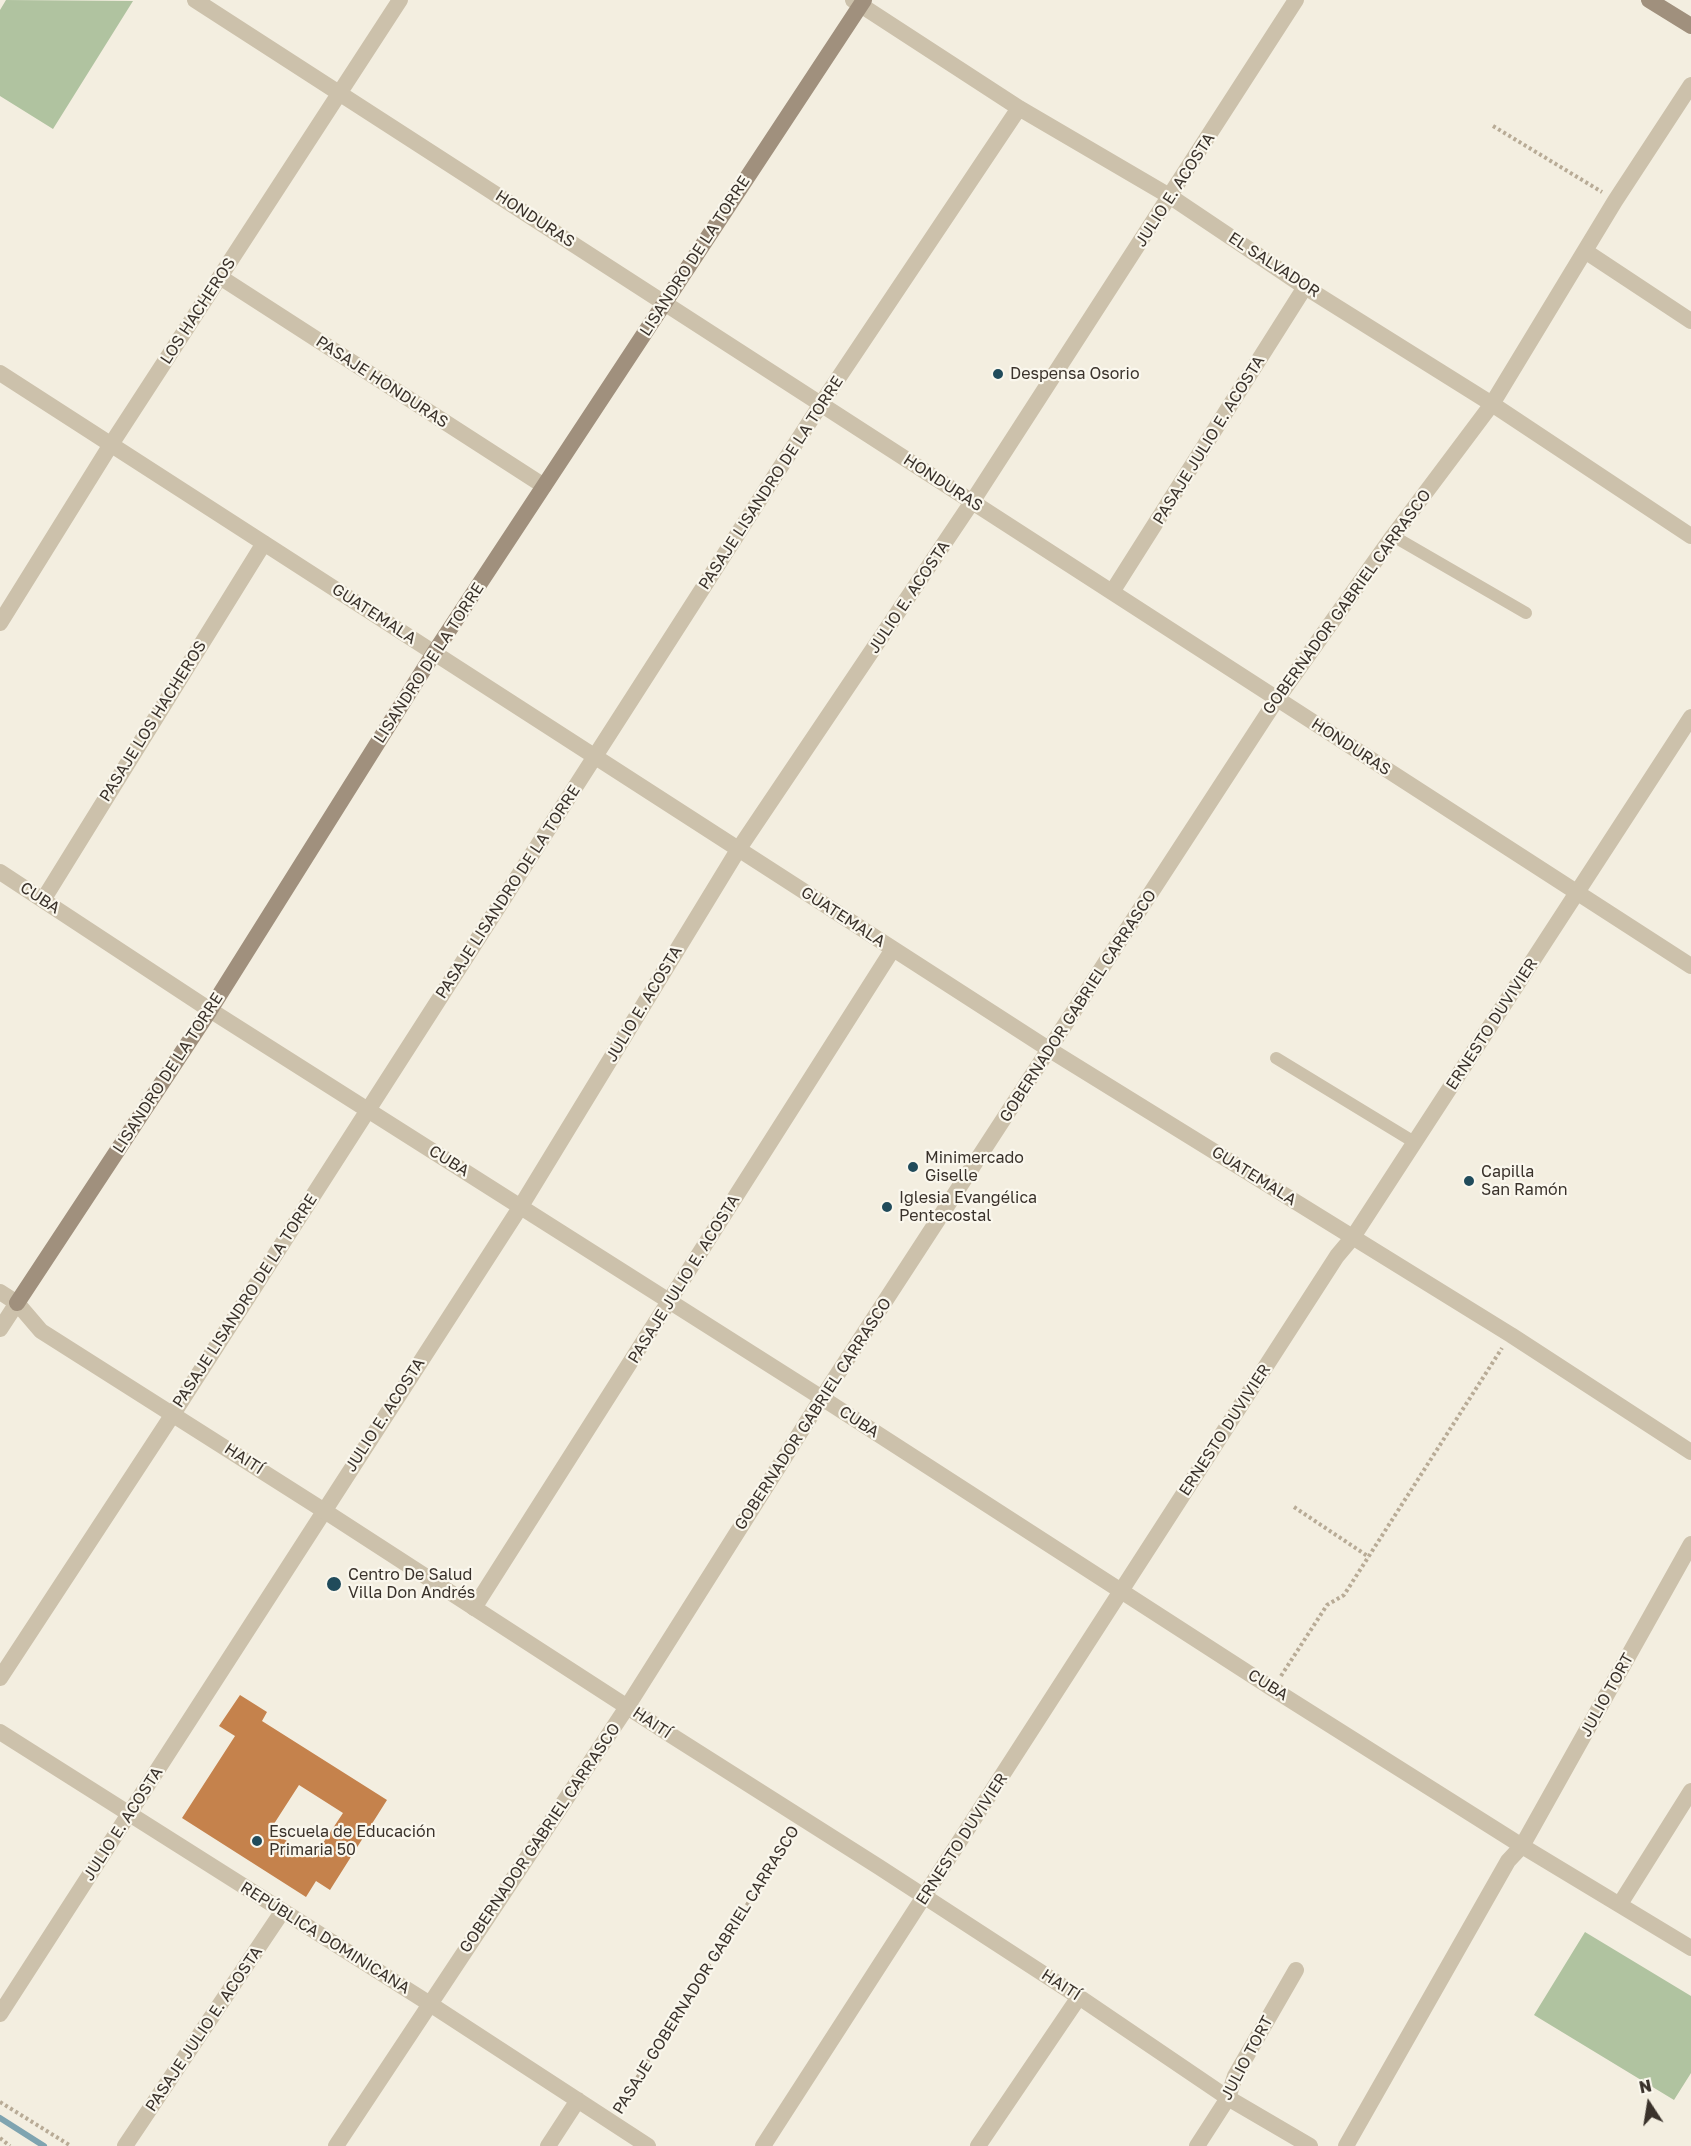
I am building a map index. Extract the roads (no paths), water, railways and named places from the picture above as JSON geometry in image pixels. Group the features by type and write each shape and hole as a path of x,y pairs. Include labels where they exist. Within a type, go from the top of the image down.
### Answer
{"main road":[{"path":"1649,0 1691,26"},
{"name":"LISANDRO DE LA TORRE","path":"17,1303 210,1010 434,653 665,303 859,2"}],"street":[{"name":"HONDURAS","path":"195,0 1691,966"},
{"name":"LOS HACHEROS","path":"0,623 111,446 400,0"},
{"name":"JULIO E. ACOSTA","path":"0,2013 520,1206 738,849 972,502 1171,197 1296,0"},
{"name":"EL SALVADOR","path":"859,2 1019,108 1171,197 1305,287 1492,404 1691,536"},
{"name":"GOBERNADOR GABRIEL CARRASCO","path":"336,2146 627,1707 822,1398 1277,699 1393,536 1492,404 1615,201 1691,85"},
{"name":"PASAJE LISANDRO DE LA TORRE","path":"0,1678 596,758 821,404 1019,108"},
{"path":"1585,251 1691,321"},
{"name":"PASAJE HONDURAS","path":"220,278 544,486"},
{"name":"PASAJE JULIO E. ACOSTA","path":"1112,592 1305,287"},
{"name":"GUATEMALA","path":"0,373 1050,1050 1511,1335 1691,1452"},
{"name":"PASAJE LOS HACHEROS","path":"43,900 264,543"},
{"name":"ERNESTO DUVIVIER","path":"763,2146 1337,1256 1353,1237 1691,717"},
{"name":"CUBA","path":"0,872 210,1010 822,1398 1273,1689 1522,1846 1691,1948"},
{"name":"PASAJE JULIO E. ACOSTA","path":"474,1608 893,949"},
{"name":"HAITÍ","path":"0,1292 17,1303 42,1331 925,1897 1228,2098 1310,2146"},
{"name":"LISANDRO DE LA TORRE","path":"0,1329 17,1303"},
{"name":"JULIO TORT","path":"1346,2146 1508,1861 1522,1846 1691,1544"},
{"name":"REPÚBLICA DOMINICANA","path":"0,1732 430,2004 648,2146"},
{"path":"1620,1904 1691,1791"},
{"name":"PASAJE JULIO E. ACOSTA","path":"125,2146 282,1912"},
{"name":"JULIO TORT","path":"1197,2146 1228,2098 1235,2076 1296,1970"},
{"path":"978,2146 1079,1997"},
{"path":"548,2146 578,2100"}],"lane":[{"path":"1393,536 1526,612"},
{"path":"1276,1058 1414,1142"}],"waterway":[{"path":"0,2118 44,2146"}],"place":[{"name":"Despensa Osorio","path":"998,374"},
{"name":"Minimercado Giselle","path":"913,1167"},
{"name":"Capilla San Ramón","path":"1469,1181"},
{"name":"Iglesia Evangélica Pentecostal","path":"887,1207"},
{"name":"Centro De Salud Villa Don Andrés","path":"334,1584"},
{"name":"Escuela de Educación Primaria 50","path":"257,1841"}]}
